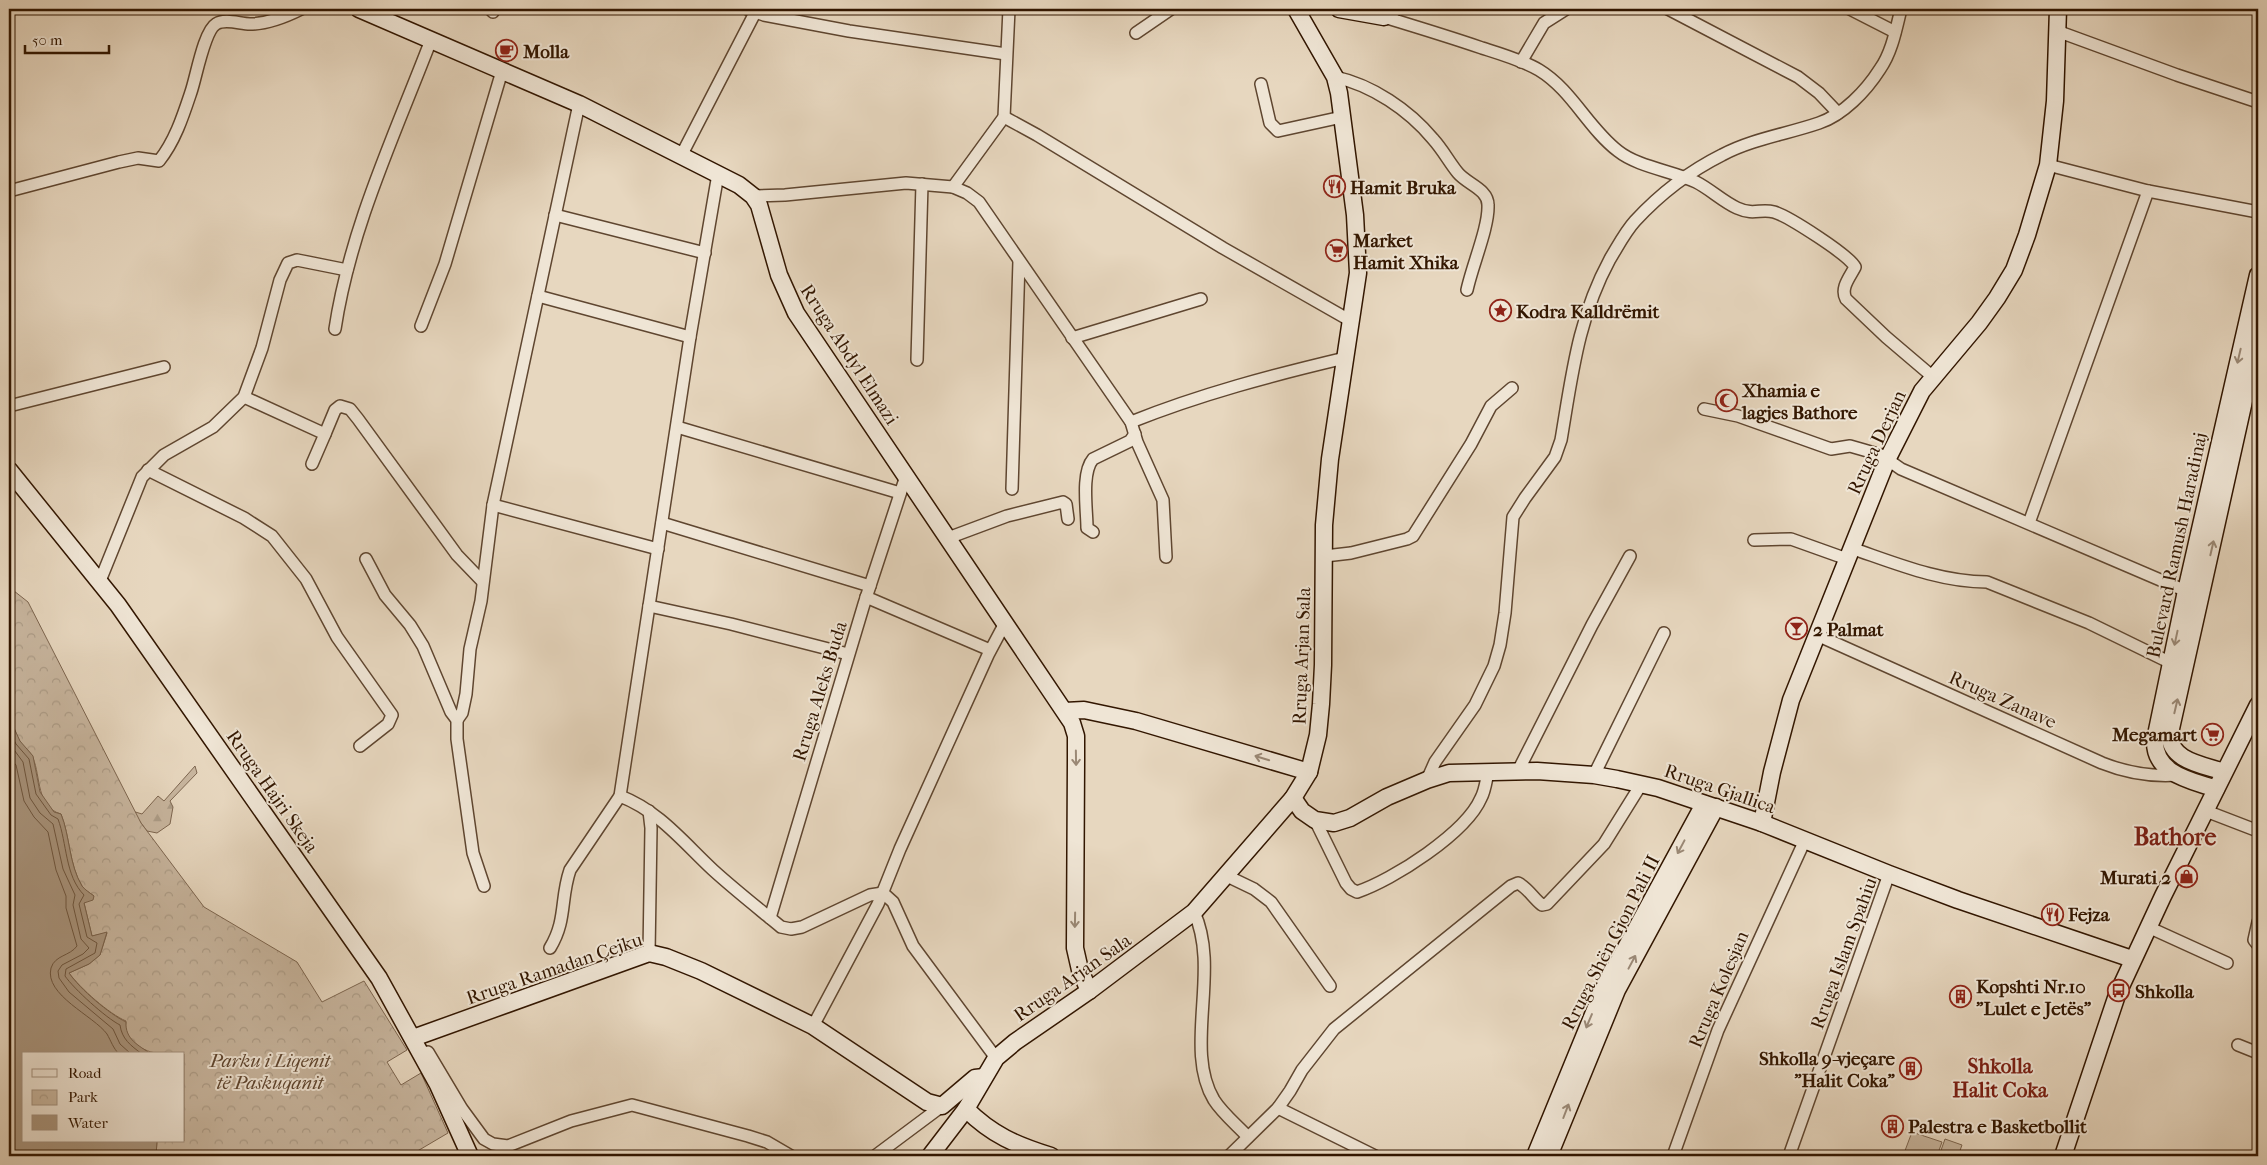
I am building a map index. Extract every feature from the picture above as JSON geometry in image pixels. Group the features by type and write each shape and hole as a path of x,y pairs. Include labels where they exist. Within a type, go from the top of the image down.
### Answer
{"street":[{"path":"9,191 138,158 159,161 172,142 192,89 207,37 216,24 223,22 250,24 263,22 302,9"},
{"path":"359,9 579,104 739,185 754,196 808,193 864,186 922,184 953,187 979,202 989,213 1019,261 1131,422 1163,500 1166,557"},
{"path":"953,187 1004,117 1009,9"},
{"path":"1136,33 1171,9"},
{"name":"Rruga Arjan Sala","path":"930,1156 966,1109 996,1058 1015,1042 1089,991 1194,912 1293,798 1309,772 1318,735 1321,704 1325,556 1324,525 1330,459 1358,272 1358,242 1335,77 1296,9"},
{"path":"1339,9 1389,13 1539,70 1558,85 1583,111 1606,140 1620,153 1699,183 1736,208 1750,213 1772,211 1782,215 1852,260 1855,267 1844,288 1843,294 1846,299 1886,337 1933,377"},
{"path":"1521,62 1544,23 1566,9"},
{"path":"1668,9 1798,77 1819,93 1838,113"},
{"path":"1850,9 1895,32"},
{"path":"1427,780 1435,762 1475,705 1494,666 1500,645 1505,612 1513,517 1555,457 1561,440 1579,340 1593,292 1622,237 1635,220 1685,177 1722,154 1774,136 1821,123 1855,100 1880,69 1895,32 1901,9"},
{"name":"Rruga Derjan","path":"1762,823 1772,772 1791,700 1887,460 1911,408 1933,377 1979,323 2014,270 2048,164 2055,101 2058,9"},
{"path":"681,156 753,10 849,32 1006,54"},
{"path":"2057,31 2177,75 2258,102"},
{"path":"335,329 346,270 361,223 431,40"},
{"path":"421,326 445,264 502,71"},
{"path":"1335,77 1368,88 1412,119 1432,137 1459,174 1483,192 1487,198 1488,213 1467,290"},
{"path":"1261,84 1270,123 1278,131 1342,118"},
{"path":"484,886 473,853 457,738 457,720 462,712 466,694 470,649 481,601 493,505 579,104"},
{"path":"1004,117 1223,248 1351,321"},
{"path":"2048,164 2148,192 2258,212"},
{"path":"550,948 559,934 563,917 566,882 570,870 620,796 690,337 718,174"},
{"path":"917,360 922,184"},
{"path":"2029,524 2148,192"},
{"name":"Rruga Abdyl Elmazi","path":"754,196 759,205 779,276 796,313 1065,711 1076,736 1075,948 1080,970 1089,991"},
{"path":"555,215 705,253"},
{"path":"100,581 136,490 148,470 164,456 213,427 244,397 262,348 280,280 288,263 297,260 346,270"},
{"path":"1012,489 1019,261"},
{"name":"Bulevard Ramush Haradinaj","path":"2186,759 2173,749 2170,733 2193,594 2258,275"},
{"path":"538,296 690,337"},
{"path":"1072,338 1201,299"},
{"name":"Bulevard Ramush Haradinaj","path":"2216,789 2163,766 2157,756 2155,745 2171,662 2193,594 2258,338"},
{"path":"1131,422 1255,379 1345,358"},
{"path":"9,406 164,366"},
{"path":"1325,556 1351,553 1413,536 1471,444 1491,406 1512,388"},
{"path":"244,397 325,434"},
{"path":"312,464 335,410 340,406 350,409 371,435 457,555 482,581"},
{"path":"1704,410 1738,416 1831,449 1850,446 1881,456 1901,468 2193,594"},
{"path":"677,427 900,493"},
{"path":"1092,532 1087,528 1086,491 1089,464 1093,459 1130,441 1135,434"},
{"name":"Rruga Hajri Skeja","path":"9,470 100,581 373,970 416,1037 470,1156"},
{"path":"148,470 244,518 272,536 281,547 309,585 337,638 392,716 388,724 360,746"},
{"name":"Rruga Aleks Buda","path":"770,918 848,654 906,476"},
{"path":"948,538 1008,516 1063,502 1066,504 1068,519"},
{"path":"493,505 658,549"},
{"path":"662,523 868,591 990,650"},
{"path":"1754,540 1791,539 1943,577 1971,582 1987,582 2089,623 2171,662"},
{"path":"1518,771 1592,625 1630,556"},
{"path":"366,559 385,595 410,625 424,646 451,712 457,720"},
{"path":"649,606 848,654"},
{"path":"813,1026 883,892 900,849 990,650 1005,623"},
{"path":"1594,775 1664,632"},
{"name":"Rruga Zanave","path":"1817,635 2122,771 2154,776 2180,775"},
{"path":"2063,1156 2102,1037 2132,959 2258,705"},
{"path":"1065,711 1084,710 1136,721 1309,772"},
{"path":"2180,775 2186,759 2224,772"},
{"name":"Rruga Gjallica","path":"1315,820 1334,823 1350,818 1388,797 1427,780 1449,774 1518,771 1594,775 1642,784 1762,823 1889,874 2132,959"},
{"path":"1293,798 1302,811 1315,820 1346,883 1351,889 1358,892 1417,861 1440,844 1467,818 1478,803 1488,772"},
{"path":"1229,1156 1278,1108 1302,1070 1334,1029 1511,886 1518,883 1523,885 1542,905 1547,904 1604,844 1642,784"},
{"path":"620,796 660,818 730,885 781,927 791,929 802,927 870,895 883,892"},
{"name":"Rruga Shën Gjon Pali II","path":"1535,1156 1604,988 1710,806"},
{"name":"Rruga Shën Gjon Pali II","path":"1549,1156 1617,990 1710,806"},
{"path":"649,811 651,828 649,953"},
{"path":"2206,811 2258,830"},
{"name":"Rruga Kolesjan","path":"1673,1156 1718,1030 1805,840"},
{"name":"Rruga Islam Spahiu","path":"1789,1156 1889,874"},
{"path":"1227,876 1254,889 1271,902 1330,986"},
{"path":"883,892 893,902 918,953 996,1058"},
{"path":"1194,912 1200,925 1203,939 1205,968 1202,1036 1204,1074 1215,1101 1248,1137"},
{"path":"2258,922 2254,940 2258,944"},
{"path":"2148,927 2227,963"},
{"name":"Rruga Ramadan Çejku","path":"416,1037 649,953 666,957 701,971 813,1026 927,1102 942,1106"},
{"path":"416,1037 462,1109 484,1139 493,1144 508,1146 571,1122 632,1105 767,1142 791,1156"},
{"path":"2238,1045 2258,1053"},
{"path":"875,1156 976,1078 984,1077"},
{"path":"1278,1108 1375,1156"},
{"path":"966,1109 979,1122 998,1136 1051,1156"}],"green space":[{"name":"Parku i Liqenit të Paskuqanit","path":"9,587 28,602 141,823 204,907 297,962 322,1002 364,981 407,1050 387,1062 401,1085 421,1073 448,1133 409,1156 156,1156 157,1142 185,1142 185,1052 151,1052 137,1045 125,1031 126,1021 111,1013 95,1000 69,973 89,964 100,955 107,933 92,936 84,903 94,896 83,887 74,869 61,814 47,805 43,798 32,756 21,743 9,723"},
{"path":"195,766 197,773 170,801 173,807 170,824 157,833 147,831 132,811 142,814 158,796 164,801"},
{"path":"1912,1132 1942,1142 1937,1156 1903,1156"},
{"path":"1945,1139 1962,1145 1958,1156 1939,1156"}],"water":[{"path":"9,723 14,728 20,741 33,756 40,792 54,812 61,814 74,869 83,887 94,896 93,900 84,903 92,936 107,932 100,955 89,964 69,973 95,1001 126,1022 126,1028 130,1037 148,1052 22,1052 22,1142 157,1142 156,1156 9,1156"}],"place":[{"name":"Molla","path":"507,51"},
{"name":"Hamit Bruka","path":"1334,187"},
{"name":"Market Hamit Xhika","path":"1337,251"},
{"name":"Kodra Kalldrëmit","path":"1500,311"},
{"name":"Xhamia e lagjes Bathore","path":"1726,401"},
{"name":"2 Palmat","path":"1797,629"},
{"name":"Megamart","path":"2213,734"},
{"name":"Murati 2","path":"2187,877"},
{"name":"Fejza","path":"2052,914"},
{"name":"Shkolla","path":"2119,991"},
{"name":"Kopshti Nr.10 \"Lulet e Jetës\"","path":"1960,997"},
{"name":"Shkolla 9-vjeçare \"Halit Coka\"","path":"1911,1069"},
{"name":"Palestra e Basketbollit","path":"1892,1126"}],"district":[{"name":"Bathore","path":"2175,837"},
{"name":"Shkolla Halit Coka","path":"2000,1078"}]}
